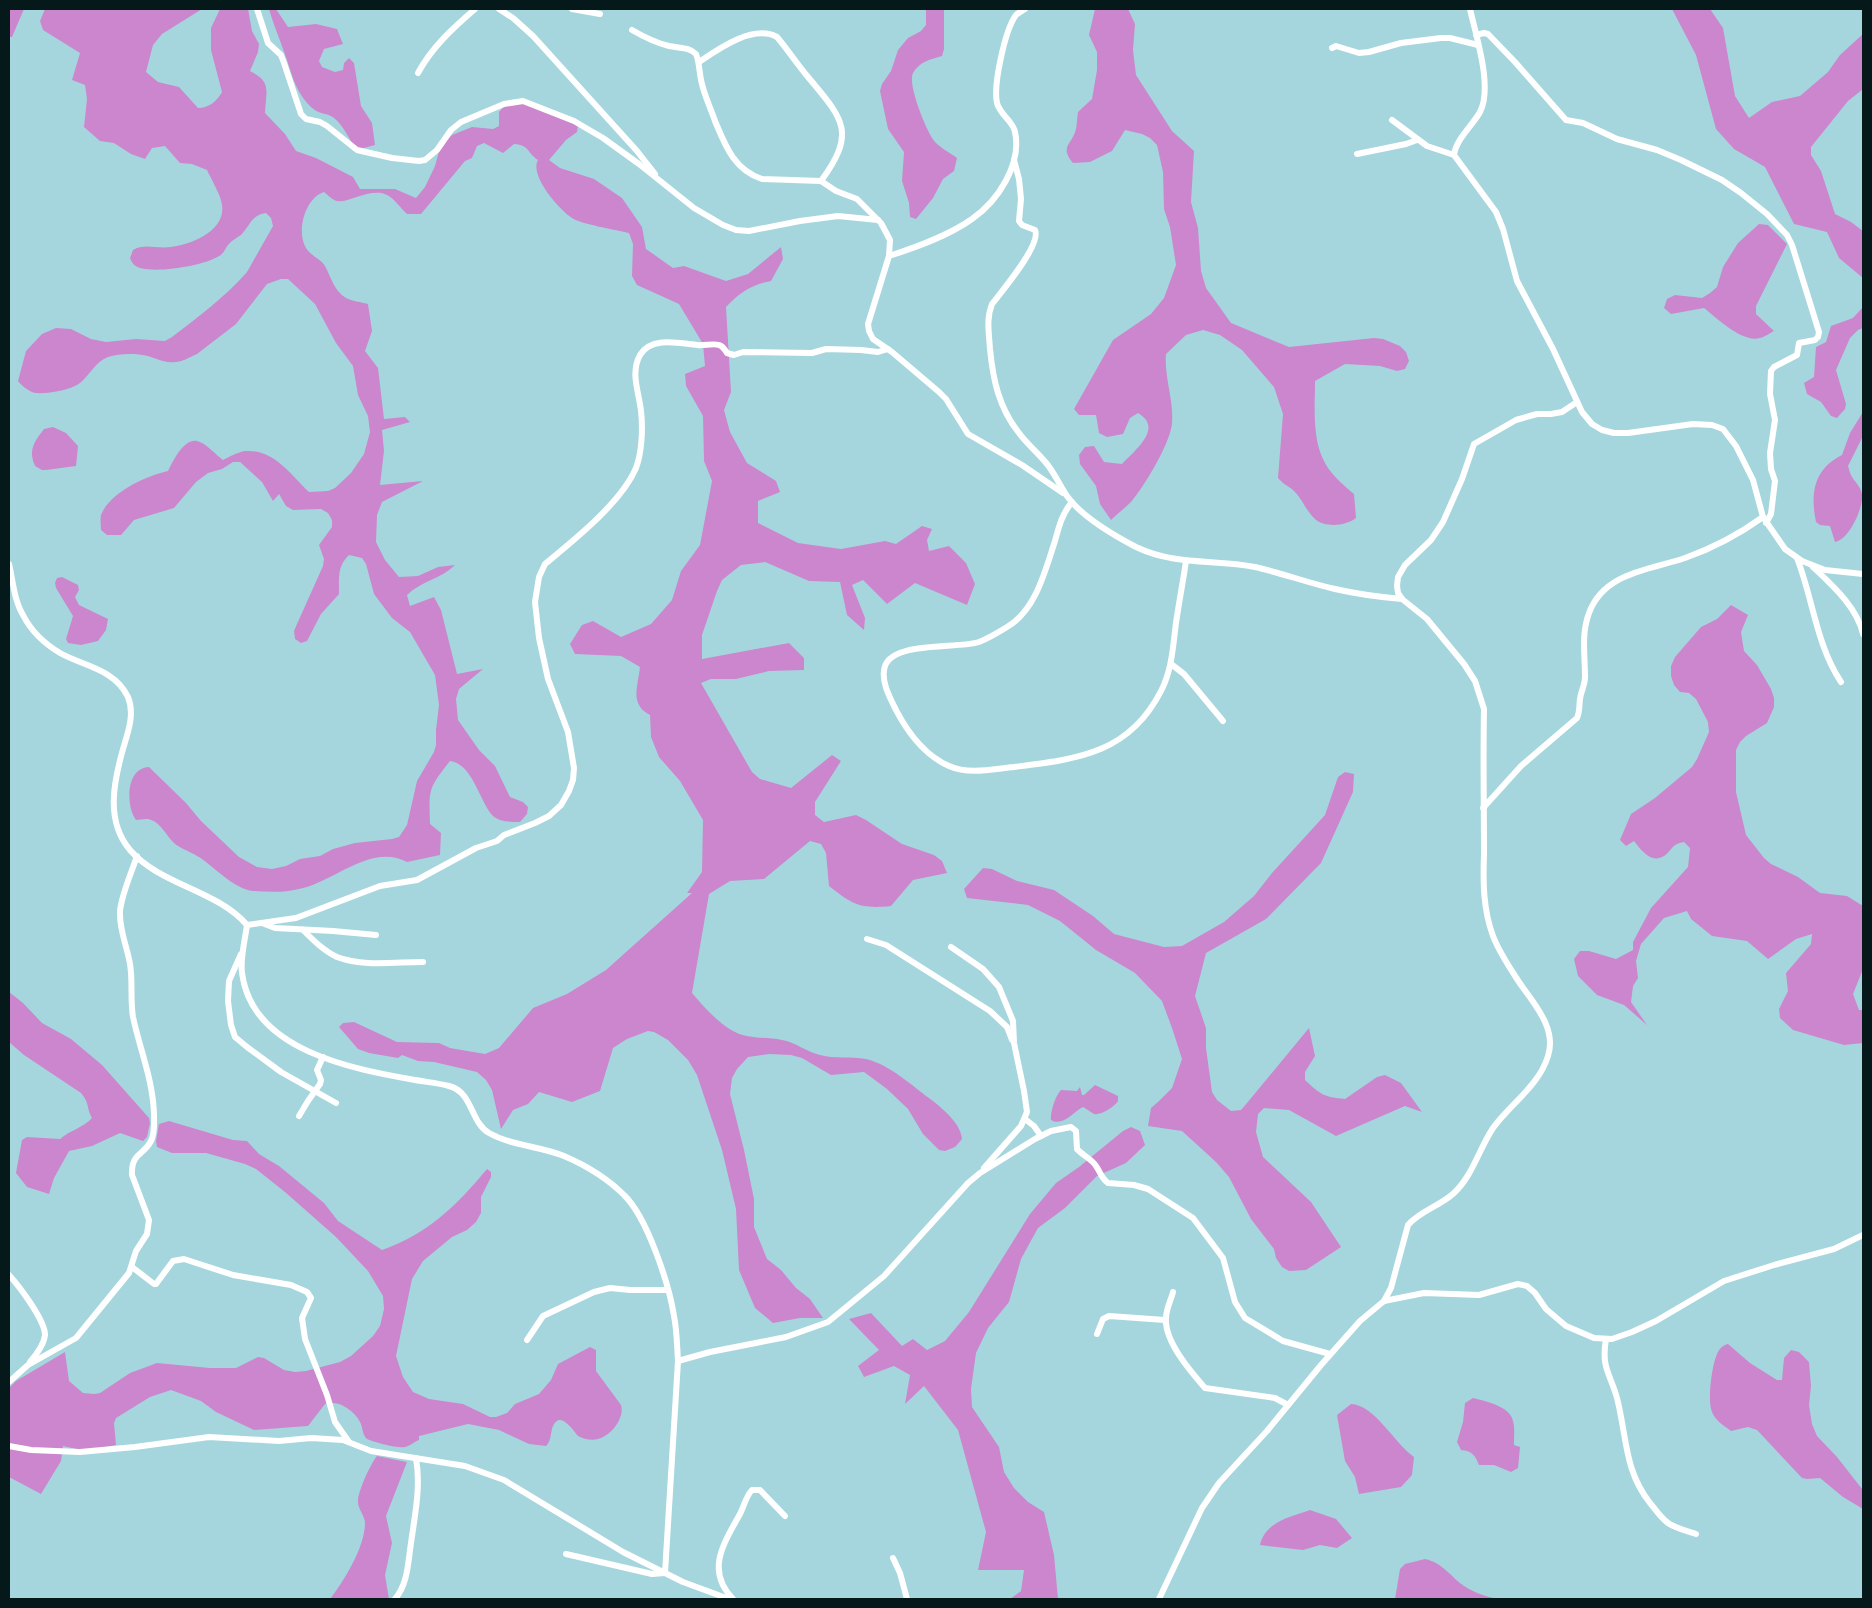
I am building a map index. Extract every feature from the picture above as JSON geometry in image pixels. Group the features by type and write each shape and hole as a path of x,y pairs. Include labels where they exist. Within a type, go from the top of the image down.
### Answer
{"street":[{"path":"257,9 268,43 277,50 284,63 301,114 306,119 320,122 357,150 410,161 425,160 437,150 451,130 461,122 504,104 520,100 560,115 587,128 619,149 694,208 723,225 736,230 748,231 838,216 878,220"},
{"path":"418,72 433,49 475,9"},
{"path":"499,9 513,18 533,36 637,150 656,178"},
{"path":"572,9 600,14"},
{"path":"889,256 925,243 974,219 1005,183 1014,160 1015,130 999,108 996,84 1007,38 1018,11 1026,9"},
{"path":"1454,155 1456,147 1484,103 1484,85 1470,9"},
{"path":"632,30 651,40 693,51 696,54 704,94 726,146 741,168 762,179 821,181 857,199 878,220 890,240 889,256 868,324 869,331 873,339 888,349 946,399 968,434 1022,465 1066,496 1099,525 1138,548 1170,559 1218,562 1257,568 1364,595 1402,599"},
{"path":"699,62 743,36 765,34 777,38 826,97 841,125 842,138 838,154 821,181"},
{"path":"1476,35 1488,34 1566,120 1583,123 1625,142 1656,150 1722,180 1766,214 1787,235 1805,283 1819,332 1815,340 1799,343 1797,355 1783,361 1771,371 1770,394 1775,420 1770,453 1775,477 1771,514 1740,534 1719,544 1684,558 1634,571 1616,580 1605,590 1589,611 1586,624 1583,651 1585,683 1580,700 1580,712 1577,718 1521,766 1483,808"},
{"path":"1332,48 1336,46 1359,53 1441,38 1450,38 1478,45"},
{"path":"1392,120 1431,148 1454,155 1496,212 1503,229 1517,281 1554,349 1582,412 1592,424 1614,434 1693,424 1712,425 1724,430 1736,446 1753,480 1764,520 1785,549 1797,558 1810,564 1838,572 1863,574"},
{"path":"1357,154 1418,140"},
{"path":"1014,160 1020,192 1020,221 1022,225 1035,230 1037,237 1032,249 992,304 989,312 988,323 992,371 997,392 1019,434 1048,466 1066,496"},
{"path":"247,925 296,918 380,886 417,880 476,848 496,841 504,835 549,816 569,792 574,768 568,732 548,679 542,657 535,602 536,590 545,564 591,525 632,476 640,446 641,412 635,374 639,356 644,350 654,345 670,342 697,345 719,344 727,353 734,355 743,352 812,353 826,349 878,352 888,349"},
{"path":"1159,1599 1202,1508 1219,1483 1267,1431 1360,1320 1384,1301 1391,1288 1408,1225 1415,1218 1442,1203 1466,1179 1494,1127 1537,1078 1549,1055 1550,1032 1538,1007 1509,966 1493,936 1487,915 1483,885 1484,710 1475,681 1433,626 1402,599 1398,593 1398,577 1405,565 1431,540 1443,522 1462,479 1474,444 1516,420 1537,414 1557,413 1578,402"},
{"path":"1072,502 1061,519 1031,605 1020,617 1009,626 979,642 907,650 895,655 885,665 883,676 886,686 910,735 929,754 948,766 963,771 978,771 1058,761 1088,755 1126,735 1138,724 1162,690 1171,664 1186,561"},
{"path":"1797,558 1808,591 1822,646 1841,682"},
{"path":"9,564 16,600 22,614 36,634 61,653 94,666 106,673 128,696 132,713 113,791 116,822 129,849 137,856 151,867 238,914 247,925 241,971 249,998 266,1022 282,1037 306,1052 382,1074 450,1086 463,1094 480,1125 487,1132 582,1164 625,1195 641,1216 668,1290 674,1315 678,1361 665,1574"},
{"path":"1810,564 1840,593 1857,619 1863,634"},
{"path":"1171,664 1184,674 1223,721"},
{"path":"9,1382 28,1365 76,1338 126,1277 132,1267 136,1251 147,1234 149,1220 132,1175 132,1168 136,1155 143,1152 152,1139 154,1126 153,1098 147,1065 134,1018 132,972 121,932 120,921 122,904 137,856"},
{"path":"261,923 275,928 334,930 376,935"},
{"path":"303,930 322,947 336,956 352,961 376,963 423,962"},
{"path":"867,939 886,945 990,1011 1007,1027 1014,1043"},
{"path":"951,948 983,969 1000,987 1013,1021 1014,1043 1024,1091 1025,1119 1016,1134 1000,1148 980,1173"},
{"path":"243,951 229,981 228,1001 231,1025 236,1037 281,1072 336,1103"},
{"path":"300,1116 321,1080 318,1073 318,1065 323,1057"},
{"path":"1025,1119 1034,1126 1040,1136"},
{"path":"678,1361 710,1352 786,1337 828,1322 884,1276 968,1183 980,1173 1040,1136 1051,1131 1071,1127 1076,1131 1077,1148 1096,1165 1102,1179 1108,1183 1134,1185 1148,1189 1193,1218 1223,1258 1235,1302 1245,1318 1283,1341 1330,1354"},
{"path":"1384,1301 1424,1293 1479,1295 1518,1284 1527,1286 1535,1293 1546,1309 1566,1326 1588,1336 1606,1339 1619,1337 1645,1327 1724,1281 1834,1249 1863,1235"},
{"path":"132,1267 156,1284 173,1261 184,1259 233,1275 291,1285 307,1292 311,1298 302,1318 305,1339 327,1395 335,1422 349,1442"},
{"path":"9,1275 35,1310 44,1330 45,1336 42,1344 28,1365"},
{"path":"527,1340 543,1316 594,1292 610,1288 668,1290"},
{"path":"1173,1292 1165,1320 1174,1345 1186,1366 1205,1388 1275,1398 1288,1405"},
{"path":"1097,1334 1103,1319 1109,1316 1165,1320"},
{"path":"1606,1339 1604,1366 1617,1398 1629,1465 1636,1483 1642,1494 1669,1524 1696,1534"},
{"path":"9,1446 31,1450 80,1452 209,1437 279,1441 311,1438 334,1439 349,1442 371,1451 465,1466 504,1480 623,1552 665,1574 729,1599"},
{"path":"395,1599 404,1584 416,1514 419,1488 416,1458"},
{"path":"733,1599 722,1584 718,1565 727,1537 743,1509 749,1493 752,1490 760,1490 785,1516"},
{"path":"566,1554 652,1574 665,1574"},
{"path":"893,1558 908,1599"}],"shaded area":[{"path":"9,9 24,9 12,37 9,37"},
{"path":"45,9 202,9 162,34 153,45 146,72 158,82 179,87 198,108 206,107 212,103 222,92 211,50 211,28 220,9 248,9 252,31 259,44 258,52 250,71 265,83 265,113 285,134 296,151 316,158 353,177 360,189 395,189 416,198 425,187 435,166 441,144 452,135 472,127 493,129 499,126 499,112 509,101 545,107 578,125 577,132 566,140 549,160 560,168 594,179 622,198 642,227 646,249 673,268 684,266 726,281 748,274 781,247 783,259 771,281 758,284 746,290 726,307 731,392 724,410 730,432 747,463 776,481 780,492 758,501 758,523 798,543 841,549 885,541 896,544 922,526 932,529 927,540 929,551 949,546 966,563 975,584 967,605 915,583 887,604 863,580 852,585 865,618 864,630 847,615 840,582 809,581 765,562 741,565 722,580 702,635 702,659 789,643 804,658 804,670 769,671 736,679 711,679 701,683 752,772 760,779 791,788 832,755 841,761 815,802 815,815 824,822 856,815 902,844 934,855 942,861 947,873 913,880 891,906 864,906 844,898 829,886 826,853 821,844 810,841 764,879 730,881 709,894 692,993 701,1004 725,1026 742,1035 782,1040 820,1055 866,1059 884,1066 933,1101 951,1118 961,1133 962,1139 955,1147 945,1151 939,1150 923,1134 908,1109 887,1089 864,1072 831,1075 802,1058 791,1055 769,1054 748,1057 737,1069 732,1078 730,1094 754,1199 754,1227 767,1259 810,1299 823,1318 800,1318 773,1323 755,1308 739,1270 736,1209 722,1150 697,1075 688,1060 668,1040 654,1032 648,1031 627,1039 613,1048 600,1091 572,1102 539,1092 528,1104 513,1110 501,1129 492,1090 486,1080 477,1072 434,1062 418,1061 402,1055 398,1058 369,1053 358,1049 339,1027 343,1023 354,1022 397,1042 439,1043 450,1048 485,1054 499,1048 533,1008 567,994 606,970 692,893 687,893 702,872 703,820 680,781 659,757 651,737 650,715 643,711 637,700 636,694 640,667 621,656 575,654 570,644 582,625 593,621 621,637 651,624 672,600 681,571 700,545 712,481 704,461 703,416 686,386 685,374 705,366 703,344 679,304 637,285 632,276 633,244 629,233 599,227 576,220 566,214 541,183 536,166 538,160 523,146 514,144 503,153 484,143 477,146 472,158 465,161 421,214 407,214 392,199 381,193 367,194 341,201 333,200 324,192 317,195 307,208 304,216 302,224 303,241 306,248 325,266 336,288 342,295 348,299 368,304 372,331 365,351 378,368 384,419 405,417 410,422 382,430 384,451 380,485 423,481 382,502 377,515 376,542 385,560 399,577 418,576 438,567 455,565 444,574 418,586 407,595 410,606 434,597 441,610 457,674 483,669 459,689 456,699 458,720 479,750 495,766 510,797 523,802 528,807 527,814 520,822 496,818 488,809 470,776 458,764 450,761 437,778 430,796 430,824 441,833 440,855 407,862 394,857 368,860 315,884 290,891 253,891 239,887 199,857 175,844 155,822 148,819 136,820 129,798 135,774 141,769 149,767 239,857 257,867 272,869 286,866 300,859 320,856 333,849 355,843 399,837 407,825 417,781 436,745 439,705 435,675 410,632 392,618 374,594 366,564 362,558 349,555 345,559 339,573 339,594 321,614 307,641 301,643 295,639 294,631 323,566 324,559 319,545 332,527 332,520 328,513 321,509 293,510 286,506 279,494 273,501 262,482 240,462 233,462 222,469 208,473 196,482 174,508 134,520 121,535 107,535 101,530 101,515 112,499 120,492 140,481 168,471 183,447 192,441 204,444 223,460 245,451 265,454 281,464 309,492 328,491 335,488 351,473 364,454 370,432 368,416 358,395 353,366 336,343 315,304 288,279 281,279 267,284 236,324 197,354 178,362 167,362 134,354 112,356 103,359 80,383 65,390 53,392 33,392 26,389 18,381 26,351 42,334 56,328 71,329 91,339 106,342 136,339 165,341 172,337 239,281 247,272 273,226 271,218 266,213 257,216 241,235 230,243 221,255 203,263 181,268 158,270 136,266 130,258 133,250 137,248 178,246 197,240 213,229 219,222 222,214 220,197 207,170 192,164 180,163 165,146 152,148 145,159 131,154 114,143 100,141 84,127 87,99 85,85 72,80 80,53 43,30 40,21"},
{"path":"269,9 276,9 288,27 316,24 337,29 343,44 324,49 319,61 322,67 335,72 343,70 344,63 349,58 354,63 361,106 372,123 375,145 356,150 337,121 331,116 316,111 303,98 293,78"},
{"path":"926,9 944,9 944,49 942,56 919,66 913,73 915,97 923,119 935,142 957,158 954,171 943,179 933,198 916,219 910,217 909,203 902,181 904,152 888,129 880,91 882,84 891,71 898,50 908,38 921,31 926,25"},
{"path":"1095,9 1128,9 1135,24 1133,50 1136,75 1172,131 1194,151 1191,202 1198,228 1201,271 1206,288 1231,323 1289,347 1374,338 1383,339 1400,346 1406,352 1409,361 1405,369 1397,371 1380,366 1345,364 1315,381 1315,420 1319,450 1332,474 1354,494 1356,518 1352,521 1336,525 1319,522 1312,516 1296,493 1278,478 1283,414 1274,387 1242,350 1220,335 1203,330 1186,335 1166,354 1172,423 1162,452 1143,486 1131,502 1111,520 1100,504 1096,486 1080,464 1079,455 1085,447 1094,446 1104,462 1122,464 1145,439 1148,425 1145,419 1138,413 1130,418 1123,434 1107,437 1099,433 1096,415 1079,415 1074,409 1113,340 1151,314 1164,298 1176,265 1170,227 1164,209 1163,172 1157,145 1150,138 1142,134 1125,130 1112,151 1090,162 1073,163 1067,153 1068,146 1076,129 1078,112 1092,99 1097,70 1097,52 1089,35"},
{"path":"1672,9 1710,9 1723,28 1735,96 1749,118 1772,102 1800,96 1828,72 1840,55 1863,34 1863,89 1848,101 1811,147 1811,155 1821,171 1835,214 1863,231 1863,278 1839,258 1827,232 1794,224 1765,167 1734,149 1716,129 1696,55"},
{"path":"1759,224 1768,225 1787,244 1756,306 1756,314 1774,331 1753,339 1730,329 1704,308 1671,314 1664,308 1667,299 1675,295 1702,298 1717,287 1723,267 1738,243"},
{"path":"1863,307 1863,328 1850,338 1836,370 1846,404 1845,409 1837,418 1831,416 1821,402 1807,394 1804,383 1814,377 1816,347 1826,342 1831,326 1853,318"},
{"path":"1863,412 1863,436 1848,466 1851,476 1862,494 1861,507 1850,529 1840,540 1835,542 1830,526 1820,525 1816,522 1814,492 1816,483 1825,467 1842,455 1850,433"},
{"path":"53,427 66,433 78,446 76,466 42,470 35,466 32,455 33,446 44,429"},
{"path":"62,577 78,585 79,590 75,597 79,605 108,619 106,630 98,641 81,645 68,643 66,639 73,616 56,588 55,583 57,578"},
{"path":"1731,605 1748,615 1741,632 1744,651 1757,665 1774,698 1774,707 1767,723 1746,736 1736,750 1736,792 1746,835 1771,864 1798,877 1820,893 1847,896 1863,906 1863,969 1853,994 1859,1010 1863,1010 1863,1043 1844,1045 1793,1030 1780,1018 1779,1009 1788,991 1786,973 1811,944 1812,934 1796,939 1768,959 1747,941 1712,936 1691,919 1687,911 1664,918 1641,944 1636,961 1638,978 1633,986 1631,1002 1647,1025 1624,1005 1597,995 1578,976 1574,959 1580,951 1589,951 1616,959 1633,950 1633,942 1651,908 1688,867 1690,848 1684,842 1674,846 1664,856 1655,858 1647,855 1634,841 1626,846 1620,840 1631,814 1655,798 1692,767 1697,759 1709,732 1708,722 1696,699 1689,693 1680,692 1674,685 1671,676 1671,666 1675,657 1701,627 1717,619"},
{"path":"1345,772 1354,774 1353,792 1321,863 1266,919 1206,953 1195,996 1206,1028 1206,1048 1212,1092 1217,1100 1231,1111 1241,1110 1309,1028 1315,1056 1305,1072 1305,1080 1319,1092 1327,1096 1345,1099 1377,1077 1385,1075 1401,1083 1422,1112 1405,1106 1336,1136 1289,1110 1264,1108 1258,1114 1256,1132 1263,1157 1311,1202 1341,1247 1306,1270 1289,1271 1282,1267 1276,1258 1274,1249 1251,1219 1229,1177 1216,1162 1182,1131 1148,1126 1151,1108 1172,1088 1182,1059 1162,1001 1135,973 1096,950 1060,921 1028,905 967,898 964,889 983,868 992,869 1017,881 1054,890 1093,916 1114,934 1164,947 1182,946 1224,922 1254,896 1272,873 1325,815 1338,777"},
{"path":"9,992 23,1003 42,1023 71,1039 102,1065 149,1118 150,1123 147,1137 143,1141 120,1133 92,1146 69,1151 54,1178 49,1194 27,1187 16,1173 22,1140 27,1137 60,1139 92,1118 86,1100 81,1093 24,1055 9,1042"},
{"path":"1095,1085 1118,1096 1118,1101 1111,1108 1100,1114 1094,1114 1083,1107 1060,1122 1051,1120 1053,1105 1061,1090 1077,1091 1080,1087 1082,1095 1084,1095"},
{"path":"169,1121 233,1140 247,1141 259,1154 279,1166 324,1203 338,1221 382,1250 428,1227 453,1206 487,1169 491,1172 491,1177 481,1197 481,1213 476,1222 467,1230 452,1237 423,1261 412,1279 396,1356 403,1377 413,1392 429,1399 463,1404 490,1417 496,1417 507,1413 515,1404 539,1394 551,1380 558,1364 590,1347 596,1350 596,1371 621,1405 621,1415 616,1426 603,1437 590,1440 578,1436 570,1426 559,1420 553,1426 546,1446 529,1444 499,1430 468,1424 419,1436 419,1440 409,1446 398,1447 367,1439 354,1413 340,1404 325,1404 308,1426 254,1430 216,1412 201,1401 171,1390 150,1397 116,1418 114,1423 116,1445 85,1451 63,1446 61,1461 41,1494 9,1477 9,1388 16,1381 65,1352 69,1381 83,1393 94,1394 100,1393 130,1373 157,1363 210,1368 236,1368 258,1357 264,1358 284,1370 306,1371 340,1362 351,1356 373,1336 380,1326 384,1309 383,1296 368,1271 336,1237 256,1169 206,1153 172,1153 157,1147 156,1141 159,1124"},
{"path":"1131,1127 1140,1131 1145,1145 1126,1163 1097,1176 1065,1208 1038,1228 1021,1259 1009,1302 988,1328 976,1353 971,1389 972,1407 999,1447 1004,1472 1014,1488 1028,1502 1044,1512 1054,1555 1058,1599 1010,1599 1021,1591 1024,1570 978,1570 986,1532 958,1430 924,1386 905,1404 910,1375 894,1366 864,1377 858,1366 879,1350 849,1319 871,1313 902,1346 913,1339 927,1350 945,1341 969,1312 1030,1214 1056,1183 1123,1131"},
{"path":"1728,1344 1750,1363 1777,1380 1782,1380 1784,1358 1791,1350 1799,1352 1809,1362 1811,1386 1809,1405 1812,1424 1817,1436 1837,1457 1862,1489 1863,1509 1843,1497 1820,1478 1802,1478 1757,1430 1748,1427 1731,1431 1715,1418 1710,1399 1712,1374 1718,1352 1723,1346"},
{"path":"1473,1398 1496,1405 1507,1411 1511,1416 1514,1427 1514,1445 1520,1447 1518,1468 1511,1472 1494,1465 1479,1465 1473,1454 1461,1450 1457,1442 1463,1422 1465,1403"},
{"path":"1351,1404 1360,1406 1368,1411 1414,1457 1412,1475 1401,1487 1359,1494 1355,1477 1345,1461 1337,1415"},
{"path":"377,1456 407,1462 386,1516 392,1543 385,1575 389,1599 330,1599 347,1573 362,1542 365,1523 358,1505 358,1498 365,1478"},
{"path":"1310,1510 1336,1519 1352,1538 1337,1548 1320,1545 1303,1550 1260,1545 1267,1531 1279,1521"},
{"path":"1425,1559 1442,1567 1468,1588 1497,1599 1395,1599 1400,1569 1405,1564"}]}
